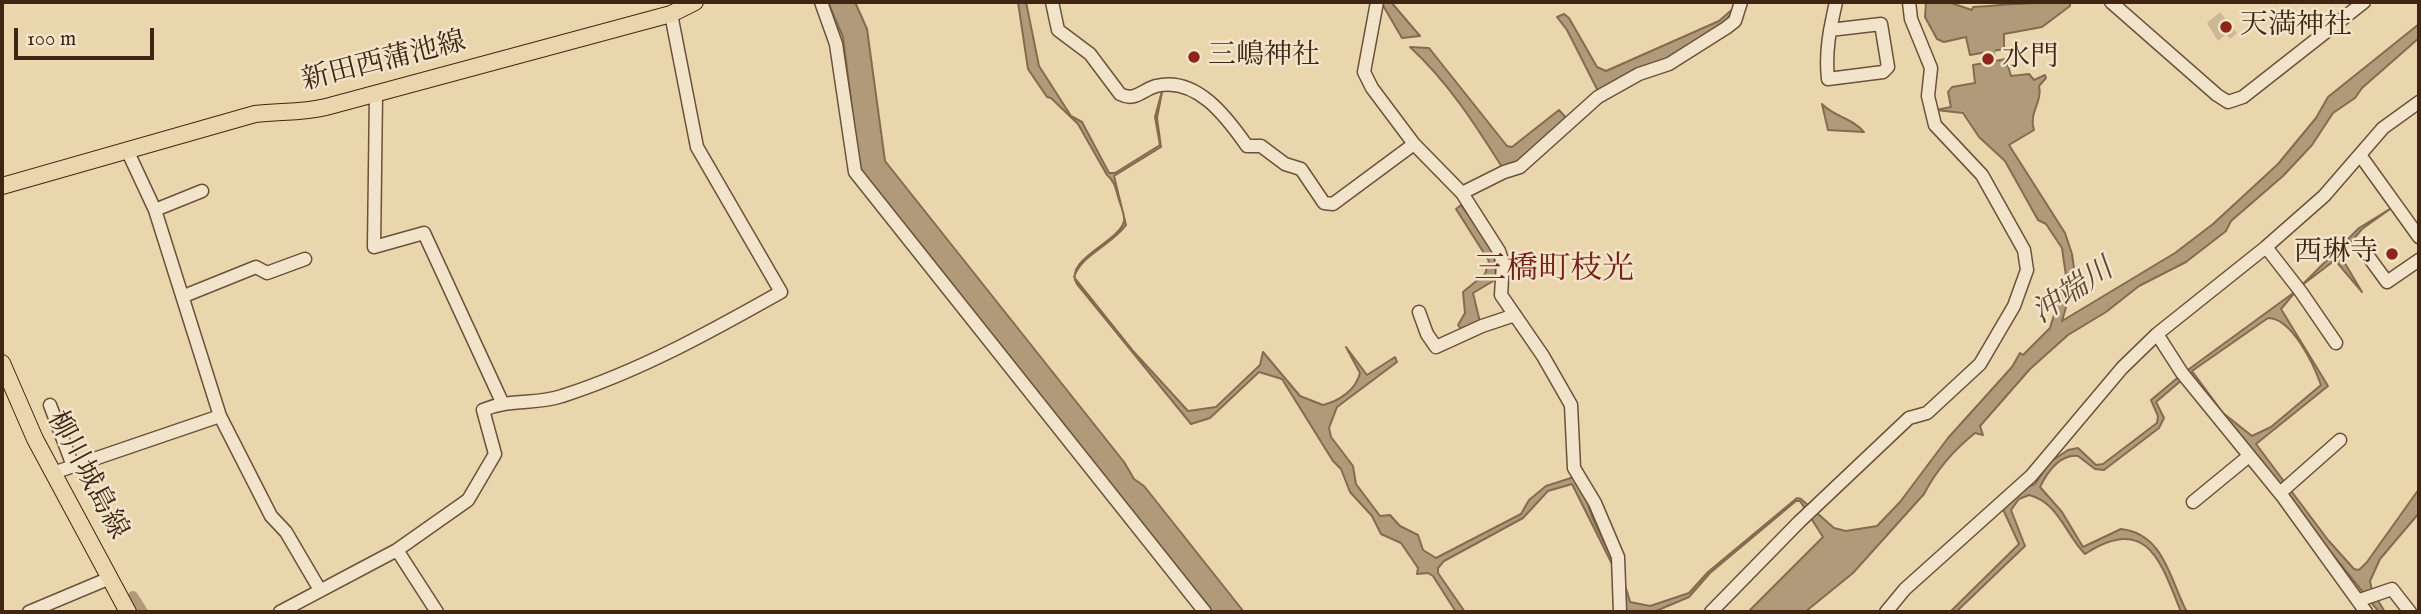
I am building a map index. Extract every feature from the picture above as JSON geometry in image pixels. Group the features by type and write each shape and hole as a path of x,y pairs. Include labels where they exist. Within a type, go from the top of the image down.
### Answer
{"main road":[{"name":"新田西蒲池線","path":"2,186 255,114 279,111 300,113 376,94 671,14 695,2"},
{"name":"柳川城島線","path":"2,363 9,386 53,473 128,612"}],"street":[{"path":"821,2 836,44 855,172 1205,612"},
{"path":"1052,2 1058,30 1090,54 1120,94 1138,96 1157,86 1183,85 1192,88 1228,120 1247,146 1261,146 1285,164 1301,169 1324,203 1332,204 1414,144"},
{"path":"1377,2 1364,72 1372,88 1414,144 1462,193 1499,251 1503,263 1501,295 1571,405 1574,468 1595,503 1618,557 1620,612"},
{"path":"1462,193 1520,167 1598,97 1639,74 1669,64 1726,28 1735,21 1741,2"},
{"path":"1829,30 1881,24 1888,67 1883,72 1828,79 1825,51 1829,30 1836,2"},
{"path":"1711,612 1799,522 1909,418 1927,413 1980,364 2014,306 2027,270 2024,250 1982,175 1935,125 1928,96 1931,68 1911,19 1909,2"},
{"path":"2111,2 2228,102 2236,101 2252,91 2364,2"},
{"path":"279,612 397,550 468,500 495,454 483,410 502,402 559,397 583,388 680,349 781,292 696,147 671,14"},
{"path":"376,94 374,247 424,233 502,402"},
{"path":"1886,612 1905,589 2031,476 2122,368 2157,334 2266,247 2324,196 2383,128 2419,102"},
{"path":"127,150 155,210 220,416 271,516 286,532 320,590"},
{"path":"2360,155 2419,237"},
{"path":"155,210 202,191"},
{"path":"2266,247 2336,343"},
{"path":"2363,250 2387,282 2419,260"},
{"path":"184,296 256,267 267,273 305,259"},
{"path":"1419,312 1427,334 1436,348 1482,326 1515,315"},
{"path":"2157,334 2185,376 2249,456 2283,489 2367,601 2392,589 2410,612"},
{"path":"50,405 74,466"},
{"path":"53,473 220,416"},
{"path":"2283,489 2340,440"},
{"path":"2193,502 2249,456"},
{"path":"397,550 437,612"},
{"path":"29,612 110,578"}],"shaded area":[{"path":"828,2 855,2 867,29 885,161 1124,462 1134,479 1144,486 1244,612 1211,612 860,172 843,37"},
{"path":"1018,2 1026,2 1039,66 1071,116 1082,122 1109,173 1115,173 1160,145 1155,117 1163,87 1157,118 1161,147 1114,176 1122,207 1114,183 1078,124 1047,97 1028,69"},
{"path":"1381,2 1391,2 1420,36 1402,38"},
{"path":"1926,2 1948,2 1972,10 1973,7 2045,2 2070,2 2070,6 2042,27 2004,34 2004,49 1970,55 1966,37 1944,42 1937,39 1925,17"},
{"path":"1735,7 1726,20 1694,46 1599,93 1567,30 1557,17 1564,14 1569,18 1597,67 1606,71 1719,21"},
{"path":"2220,12 2237,33 2230,39 2226,34 2218,41 2207,23"},
{"path":"2419,24 2419,38 2362,88 2355,98 2333,113 2312,145 2283,176 2231,221 2226,231 2186,262 2139,286 2106,312 2068,335 2030,369 1980,426 1983,435 1975,433 1960,446 1940,469 1924,494 1853,573 1805,612 1748,612 1823,537 1800,501 1796,501 1710,573 1689,597 1656,611 1625,612 1613,566 1572,484 1548,491 1523,518 1444,561 1438,568 1438,573 1465,612 1456,612 1433,576 1428,573 1417,574 1418,568 1401,543 1381,534 1372,516 1350,492 1341,469 1333,461 1282,379 1259,372 1210,418 1191,424 1077,284 1076,279 1134,352 1188,411 1216,407 1260,365 1263,352 1300,396 1323,405 1346,394 1358,379 1360,373 1346,347 1367,375 1395,357 1397,362 1337,407 1329,428 1331,437 1353,466 1356,484 1380,516 1390,515 1400,526 1418,535 1423,550 1436,558 1521,514 1529,500 1546,486 1574,477 1584,492 1630,602 1650,606 1689,593 1708,572 1797,498 1834,528 1846,531 1877,526 1900,502 1948,438 2012,367 2020,353 2023,355 2050,328 2066,276 2062,248 2046,224 2038,220 2005,161 1979,137 1963,113 1936,110 1951,107 1948,92 1952,87 1975,83 1973,65 2006,59 2011,76 2029,74 2034,80 2045,75 2046,78 2039,86 2033,118 2034,130 2009,145 2065,233 2072,254 2075,276 2062,321 2175,253 2213,224 2278,164 2316,118 2328,97"},
{"path":"1410,47 1429,48 1507,146 1512,147 1559,110 1567,119 1516,165 1502,167 1448,89"},
{"path":"1822,104 1860,127 1864,132 1828,130"},
{"path":"1461,205 1487,240 1496,268 1495,280 1473,293 1480,322 1461,329 1458,325 1465,313 1463,292 1485,274 1489,261 1456,209"},
{"path":"2393,207 2362,229 2340,255 2362,292 2335,260 2301,286 2359,228"},
{"path":"1124,217 1126,225 1084,262 1075,276 1077,267 1084,259 1120,229"},
{"path":"2296,291 2281,309 2328,386 2256,444 2328,540 2354,569 2359,570 2367,562 2419,489 2419,513 2380,559 2370,581 2372,591 2385,612 2379,612 2185,372","holes":["2268,318 2277,320 2301,344 2321,385 2271,427 2252,436 2223,413 2192,371"]},
{"path":"2181,375 2183,379 2156,402 2164,418 2159,428 2104,470 2095,469 2078,456 2065,458 2050,471 2040,487 2062,512 2083,547 2121,529 2136,533 2147,540 2157,549 2164,561 2187,612 2181,612 2166,576 2149,549 2137,541 2123,539 2106,543 2085,554 2047,504 2029,495 2019,499 2011,510 2025,546 1956,612 1950,612 2019,544 2001,505 2017,491 2035,484 2050,462 2068,450 2078,448 2096,465 2103,464 2157,423 2158,416 2151,400"}],"waterway":[{"path":"1988,38 1993,72"},
{"path":"133,596 143,612"}],"place":[{"name":"天満神社","path":"2226,27"},
{"name":"三嶋神社","path":"1194,57"},
{"name":"水門","path":"1988,59"},
{"name":"西琳寺","path":"2392,254"}],"district":[{"name":"三橋町枝光","path":"1554,271"}],"water label":[{"name":"沖端川","path":"2074,293"}]}
